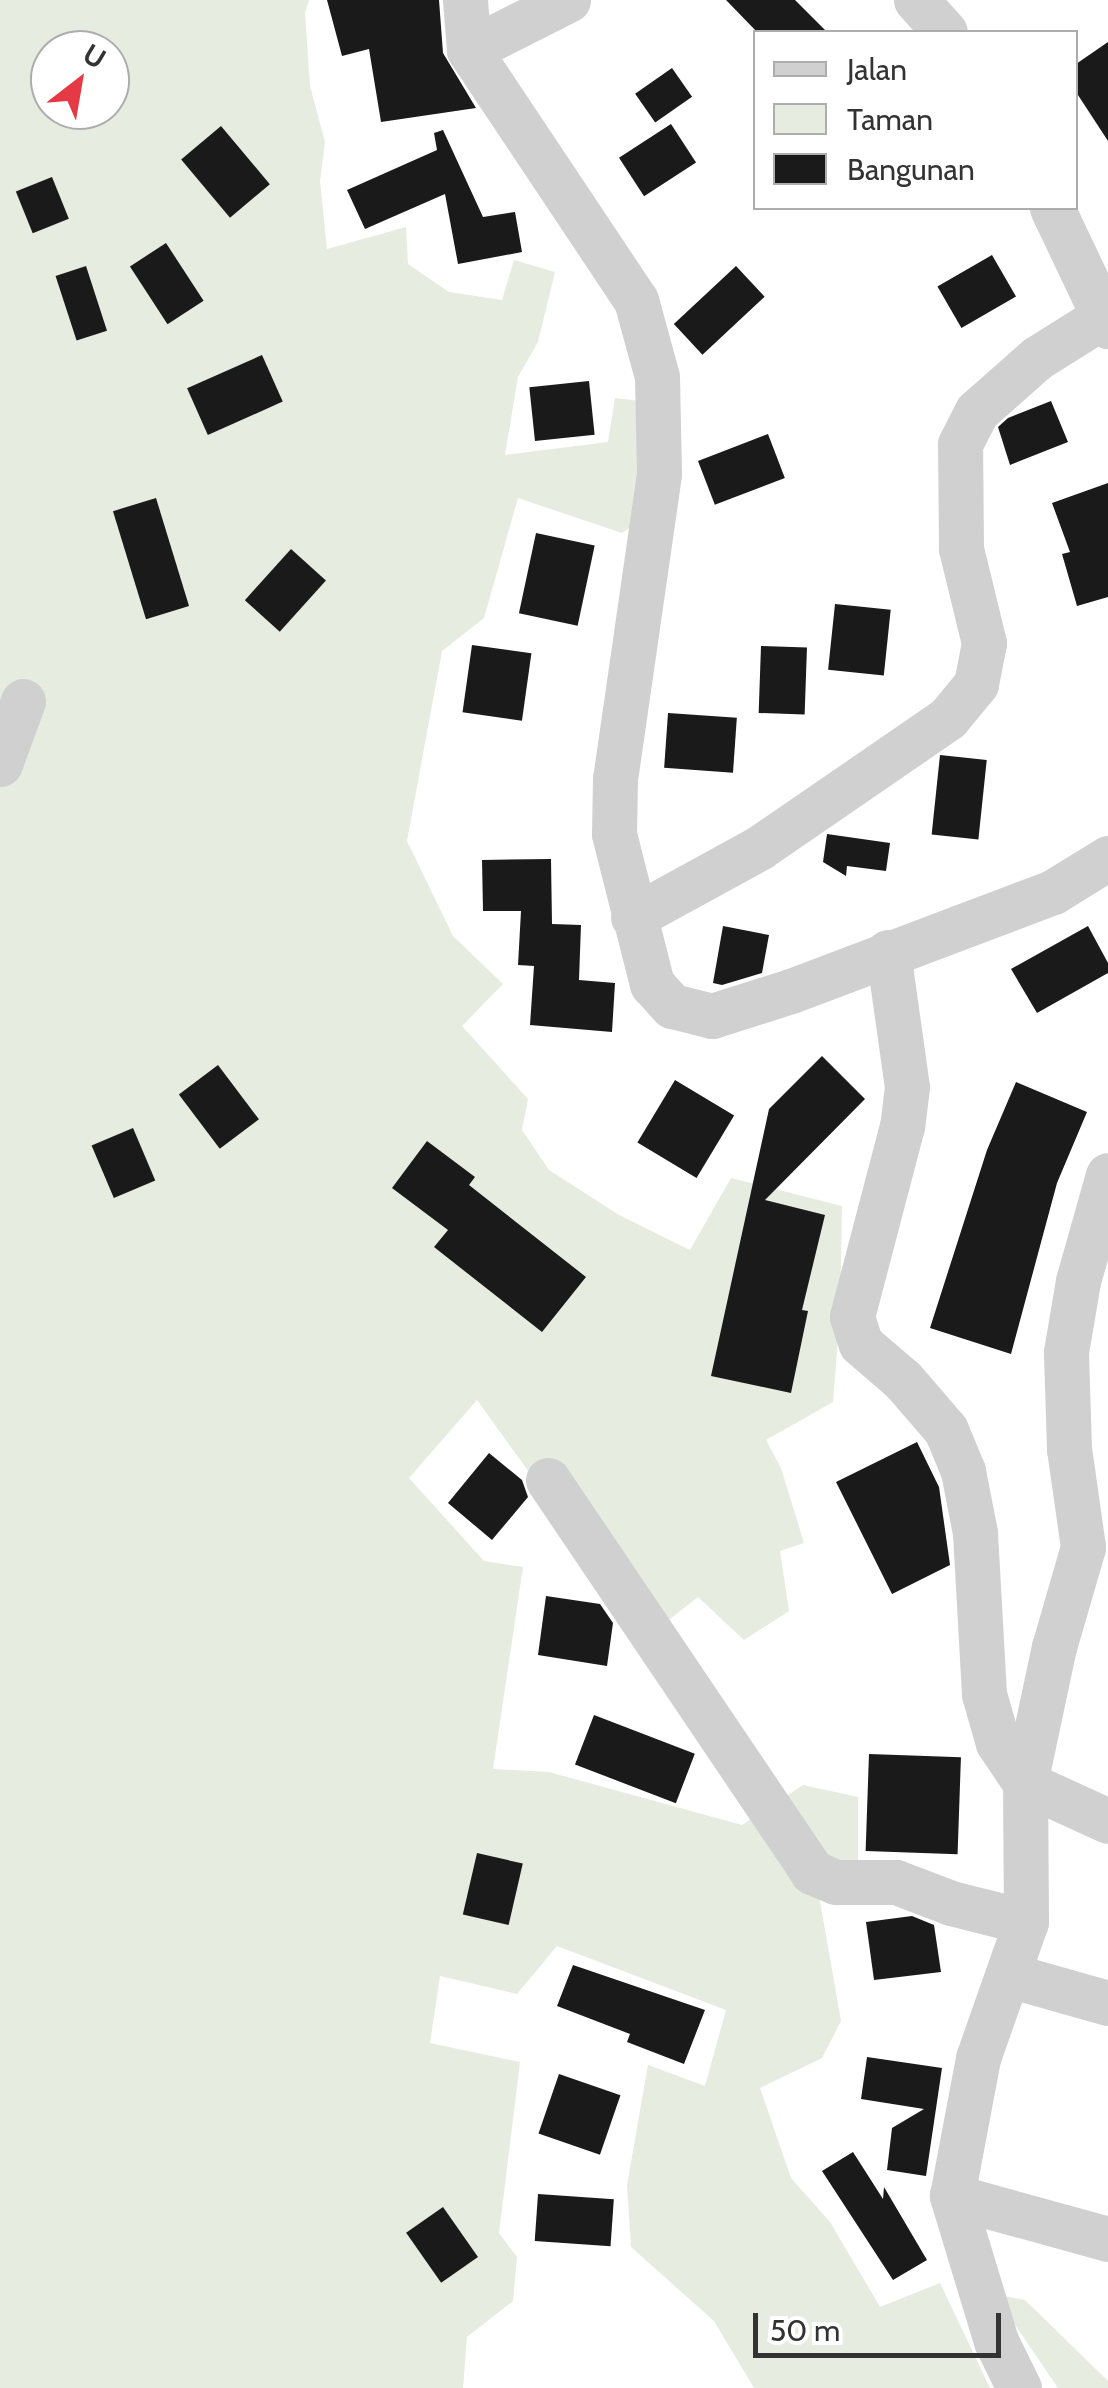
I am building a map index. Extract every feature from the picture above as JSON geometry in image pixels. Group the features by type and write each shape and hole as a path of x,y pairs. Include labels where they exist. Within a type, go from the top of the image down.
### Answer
{"street":[{"path":"465,0 470,50 636,300 657,378 659,474 615,778 614,834 652,984 672,1006 712,1016 791,992 1053,892 1108,858"},
{"path":"470,50 568,0"},
{"path":"916,0 943,30"},
{"path":"633,917 759,848 948,718 976,684 984,644 961,549 960,444 976,410 1037,358 1106,321 1053,210"},
{"path":"0,764 23,701"},
{"path":"888,952 906,1087 902,1126 852,1316 861,1344 903,1380 946,1430 963,1471 975,1532 984,1694 998,1744 1025,1782 1108,1821"},
{"path":"1019,2388 989,2322 952,2196 978,2058 1026,1922 1025,1782 1054,1647 1083,1547 1069,1450 1066,1352 1078,1282 1108,1175"},
{"path":"548,1480 812,1872 836,1882 896,1882 952,1903 1026,1922"},
{"path":"1010,1975 1108,2003"},
{"path":"952,2196 1108,2239"}],"green space":[{"path":"0,0 309,0 305,13 310,86 325,142 320,181 327,249 406,227 408,264 449,292 502,300 514,260 555,272 538,342 518,377 505,455 608,442 615,398 657,403 647,516 622,533 518,498 484,618 442,651 407,841 453,936 503,984 462,1026 528,1099 522,1130 549,1170 619,1215 690,1250 731,1178 842,1206 840,1315 833,1402 766,1440 781,1468 804,1543 780,1551 789,1611 744,1640 698,1597 656,1630 576,1537 477,1400 409,1478 484,1561 523,1567 493,1769 549,1772 742,1825 803,1785 858,1797 858,1862 817,1884 841,2021 822,2058 760,2088 791,2178 830,2222 880,2307 940,2283 990,2388 754,2388 714,2321 631,2247 627,2185 648,2065 705,2086 726,2010 557,1946 517,1994 440,1976 430,2043 520,2062 499,2233 517,2257 513,2301 467,2337 463,2388 0,2388"},
{"path":"994,2294 1025,2300 1108,2381 1108,2388 1058,2388"}],"building":[{"path":"327,0 439,0 443,53 476,108 381,122 369,49 342,56"},
{"path":"726,0 795,0 825,30 755,30"},
{"path":"1108,42 1108,141 1078,95 1078,63"},
{"path":"672,68 692,97 655,122 635,94"},
{"path":"671,124 696,163 644,196 619,158"},
{"path":"221,126 270,184 230,218 181,159"},
{"path":"443,130 483,217 515,212 522,252 458,264 445,194 365,229 347,190 437,150 434,133"},
{"path":"52,177 69,219 33,233 16,192"},
{"path":"166,243 204,301 168,324 130,266"},
{"path":"992,255 1016,297 961,328 937,286"},
{"path":"86,266 107,331 77,341 56,276"},
{"path":"736,266 765,297 702,355 674,324"},
{"path":"262,355 283,402 208,435 187,388"},
{"path":"589,381 595,435 535,441 529,387"},
{"path":"1051,401 1068,442 1010,465 998,427 1008,418"},
{"path":"768,434 785,478 715,505 698,461"},
{"path":"1108,483 1108,597 1077,606 1062,554 1070,552 1052,503"},
{"path":"156,498 189,606 146,619 113,511"},
{"path":"536,533 595,545 578,626 519,613"},
{"path":"291,549 326,580 280,632 245,600"},
{"path":"835,604 891,610 884,675 828,670"},
{"path":"472,645 531,653 522,721 463,712"},
{"path":"761,646 807,648 805,715 759,713"},
{"path":"668,713 737,718 733,773 664,768"},
{"path":"940,755 987,760 978,839 932,835"},
{"path":"827,834 890,843 886,871 847,866 846,876 823,862"},
{"path":"551,859 552,924 581,925 579,980 615,983 612,1032 530,1025 534,966 518,965 521,911 483,911 482,860"},
{"path":"723,926 769,935 762,973 722,985 713,983"},
{"path":"1088,926 1108,963 1108,973 1037,1013 1011,969"},
{"path":"822,1056 865,1099 765,1200 825,1215 802,1310 808,1311 791,1393 711,1376 769,1109"},
{"path":"218,1065 259,1119 220,1149 179,1094"},
{"path":"675,1080 734,1116 697,1178 637,1143"},
{"path":"1016,1082 1087,1112 1057,1183 1011,1354 930,1328 987,1150"},
{"path":"133,1128 155,1180 114,1198 92,1146"},
{"path":"427,1141 475,1177 469,1185 586,1277 542,1332 434,1247 448,1230 392,1188"},
{"path":"917,1442 939,1487 950,1565 892,1594 836,1482"},
{"path":"489,1453 522,1480 528,1497 492,1540 448,1503"},
{"path":"546,1596 600,1604 613,1623 607,1666 538,1655"},
{"path":"594,1715 695,1754 676,1803 575,1764"},
{"path":"869,1754 961,1757 958,1854 866,1851"},
{"path":"477,1853 523,1864 509,1925 463,1914"},
{"path":"912,1916 934,1925 941,1972 874,1980 866,1922"},
{"path":"573,1965 705,2010 684,2064 627,2042 630,2034 557,2006"},
{"path":"867,2057 942,2068 926,2176 887,2170 892,2128 924,2109 861,2099"},
{"path":"559,2074 620,2095 600,2155 538,2134"},
{"path":"853,2152 883,2199 884,2187 927,2260 893,2280 822,2171"},
{"path":"538,2194 614,2199 611,2246 535,2241"},
{"path":"443,2207 478,2257 441,2283 406,2233"}]}
